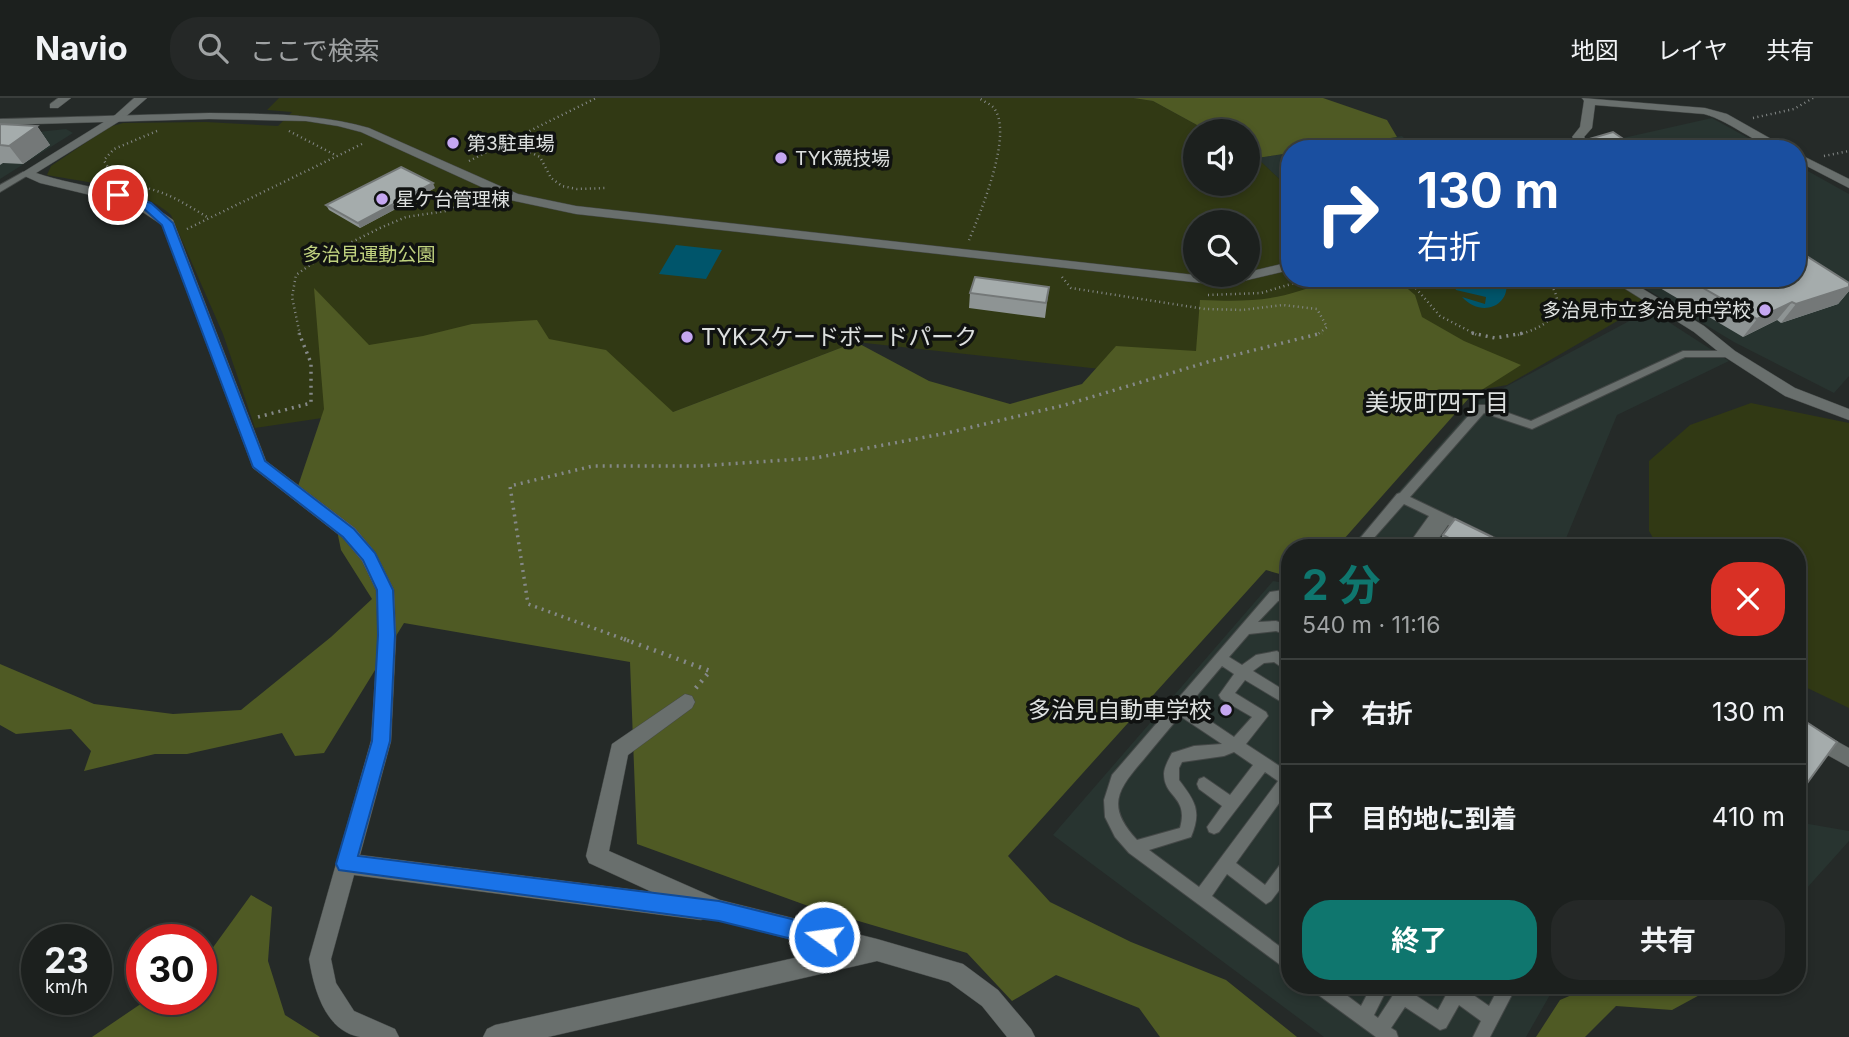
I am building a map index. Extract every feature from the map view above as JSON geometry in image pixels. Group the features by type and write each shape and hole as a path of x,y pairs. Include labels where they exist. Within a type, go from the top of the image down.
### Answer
{"street":[{"path":"54,106 65,98"},
{"path":"26,174 119,117 141,98"},
{"path":"1582,140 1589,99 1690,108 1734,122 1767,140"},
{"path":"0,122 119,117 306,118 339,123 378,135 514,197 576,209 1202,279 1239,278 1281,268"},
{"path":"1806,161 1849,184"},
{"path":"26,174 128,198 147,205 167,223 259,464 349,533 369,557 385,590 387,635 381,741 320,959 325,987 346,1019 387,1037"},
{"path":"1630,287 1699,329 1730,354 1790,392 1849,415"},
{"path":"685,702 620,750 597,856 719,911"},
{"path":"1806,733 1849,758"},
{"path":"346,864 719,911 877,950 955,972 990,998 1023,1037"},
{"path":"495,1037 877,950"}],"lane":[{"path":"0,189 26,174"},
{"path":"1366,539 1482,408 1532,425 1683,354 1730,354"},
{"path":"1401,497 1488,539"},
{"path":"1433,539 1441,516"},
{"path":"1420,539 1441,516"},
{"path":"1281,595 1274,596 1117,780 1109,801 1116,830 1134,848 1281,955"},
{"path":"1245,629 1281,628"},
{"path":"1134,848 1152,841 1169,840 1186,831 1190,814 1184,797 1171,784 1170,771 1177,757 1197,750 1218,751 1235,745 1261,716 1226,695 1254,660 1264,655 1278,656 1281,659"},
{"path":"1220,658 1281,696"},
{"path":"1178,707 1281,774"},
{"path":"1214,827 1263,763"},
{"path":"1203,784 1231,804"},
{"path":"1201,898 1281,790"},
{"path":"1226,864 1266,896 1281,875"},
{"path":"1331,994 1385,1034 1403,995 1440,1022 1449,994"},
{"path":"1364,1018 1376,994"},
{"path":"1458,994 1491,1018"},
{"path":"1481,1037 1504,994"}],"path":[{"path":"452,170 596,98"},
{"path":"964,252 994,178 1000,124 994,108 979,98"},
{"path":"1734,122 1794,109 1813,98"},
{"path":"167,127 114,149 104,160 110,173 124,181 166,194 209,218"},
{"path":"283,128 337,156"},
{"path":"187,229 378,135"},
{"path":"509,142 540,157 549,176 556,182 578,190 607,188"},
{"path":"242,421 311,403 311,363 297,327 292,298 296,275 320,258 406,216 446,211 489,187"},
{"path":"685,702 710,671 528,604 510,486 593,466 699,466 815,458 947,433 1134,386 1211,361 1321,334 1327,327 1317,309 1283,305 1242,310 1205,309 1071,288 1054,263"},
{"path":"1418,287 1428,307 1444,320 1486,337 1530,331 1547,323 1556,310 1558,300 1552,287"}],"shaded area":[{"path":"1712,118 1752,140 1614,140"},
{"path":"66,129 73,133 0,179 0,136"},
{"path":"1402,136 1406,140 1376,140"},
{"path":"1281,154 1281,181 1260,161 1260,158"},
{"name":"多治見市立多治見中学校","path":"1806,170 1849,194 1849,376 1834,393 1734,342 1643,287 1806,287"},
{"path":"1650,310 1729,361 1617,415 1566,539 1357,539 1477,402"},
{"name":"多治見自動車学校","path":"1273,581 1281,582 1281,994 1550,994 1526,1037 1324,1037 1053,835"},
{"path":"1806,824 1849,831 1849,841 1806,889"}],"green space":[{"name":"多治見運動公園","path":"279,98 1133,98 1153,101 1186,119 1183,119 1183,196 1260,196 1260,161 1281,181 1281,287 1625,287 1650,302 1507,385 1367,410 1228,383 856,342 673,412 376,410 255,428 223,334 171,215 158,205 128,192 47,175 51,166 109,127 123,123 206,122 278,126 292,112 267,110"},
{"path":"1133,98 1323,98 1387,120 1397,137 1378,140 1281,140 1281,154 1260,158 1260,119 1186,119 1153,101"},
{"path":"1312,287 1406,287 1415,295 1422,317 1464,341 1521,365 1469,398 1344,539 1281,539 1281,574 1266,570 1008,856 1050,902 1131,942 1226,980 1297,1037 1160,1037 1139,1008 1056,975 1012,1001 967,953 811,907 637,844 630,662 404,623 324,753 295,756 282,733 187,754 155,754 84,771 91,751 71,729 16,734 0,725 0,664 94,704 173,714 241,710 331,637 372,599 341,550 334,516 297,489 324,409 314,288 369,345 472,324 537,320 549,339 606,350 673,412 856,342 929,381 1010,404 1082,384 1116,346 1196,351 1200,300 1237,301 1283,296"},
{"path":"1751,403 1849,423 1849,708 1806,687 1806,539 1654,539 1649,531 1649,461 1690,425"},
{"path":"251,895 272,907 268,961 285,1015 320,1037 92,1037 126,1014 217,1015 217,942"},
{"path":"1574,994 1701,994 1672,1010 1616,1006 1585,1037 1536,1037 1560,1000"}],"water":[{"path":"676,245 722,250 706,279 659,274"},
{"path":"1454,287 1507,288 1500,302 1486,308 1478,307 1462,297 1485,304 1486,297 1456,290"}],"building":[{"path":"0,124 37,126 9,146 0,145"},
{"path":"1613,132 1625,140 1590,140"},
{"name":"星ケ台管理棟","path":"401,167 433,183 358,223 326,205"},
{"path":"1806,256 1849,283 1849,287 1796,304 1792,302 1757,319 1702,287 1806,287"},
{"path":"975,277 1049,287 1046,303 970,293"},
{"path":"1455,519 1492,537 1451,539 1443,535"},
{"path":"1806,722 1837,742 1806,785"}],"place":[{"name":"第3駐車場","path":"453,143"},
{"name":"TYK競技場","path":"781,158"},
{"name":"星ケ台管理棟","path":"382,199"},
{"name":"多治見市立多治見中学校","path":"1765,310"},
{"name":"TYKスケードボードパーク","path":"687,337"},
{"name":"多治見自動車学校","path":"1226,710"}],"district":[{"name":"美坂町四丁目","path":"1437,402"}],"route":[{"path":"118,195 147,205 167,223 259,464 349,533 369,557 385,590 387,635 381,741 346,864 719,911 824,937"}]}
